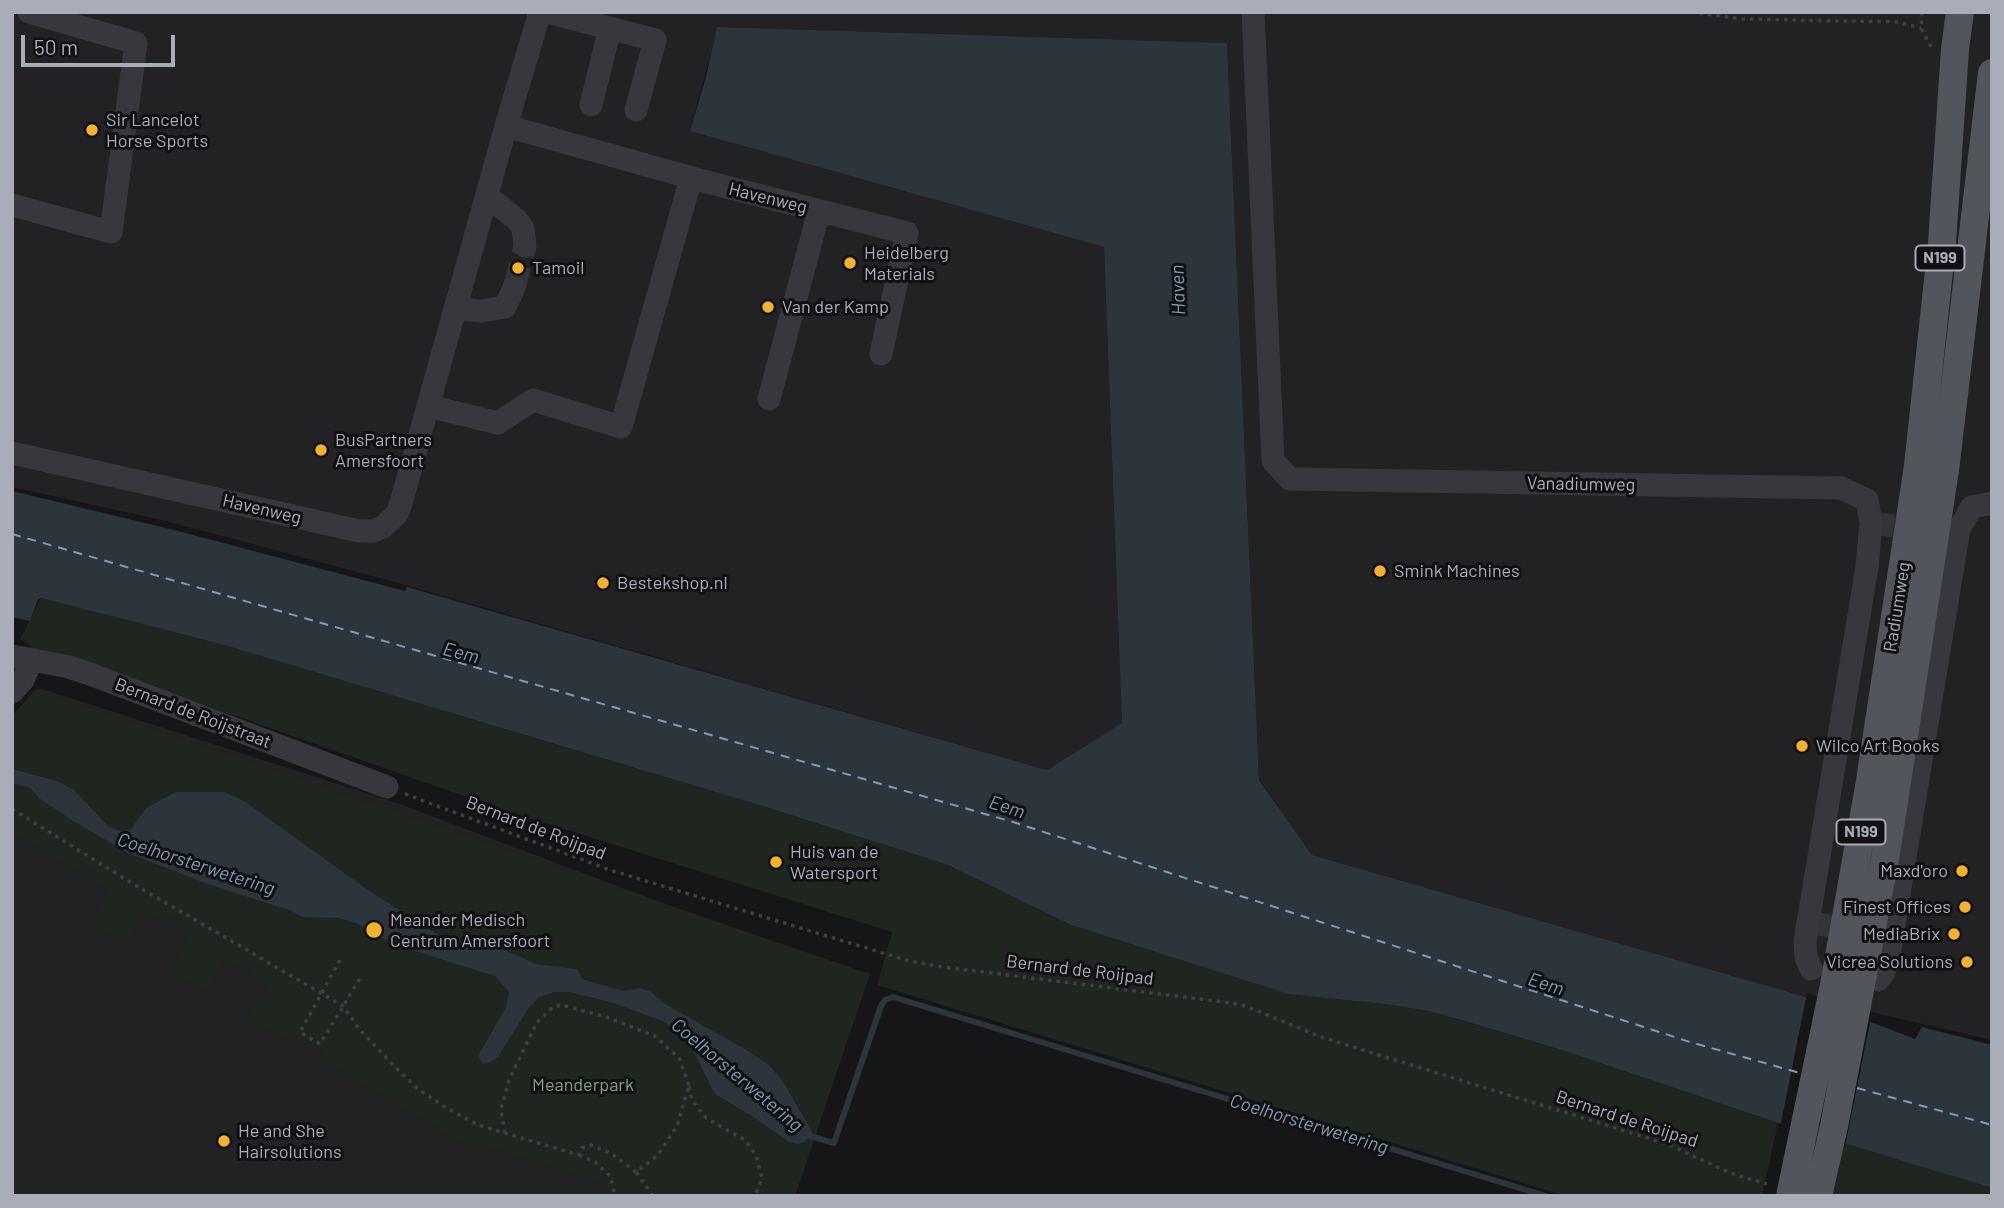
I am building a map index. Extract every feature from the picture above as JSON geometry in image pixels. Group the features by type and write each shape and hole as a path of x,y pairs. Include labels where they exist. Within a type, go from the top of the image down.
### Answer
{"main road":[{"name":"Radiumweg","path":"1778,1190 1839,959 1869,787 1931,468 1942,243 1955,49 1960,12"},
{"name":"Radiumweg","path":"1818,1196 1885,859 1931,468 1992,73"}],"street":[{"path":"12,205 111,232 136,43 29,12"},
{"name":"Havenweg","path":"12,453 359,531 373,531 383,527 397,514 540,12"},
{"path":"548,12 654,40 636,110"},
{"name":"Vanadiumweg","path":"1253,12 1273,461 1290,479 1841,488 1867,500 1871,523 1867,567 1805,941 1806,957 1811,969"},
{"path":"591,105 610,28"},
{"name":"Havenweg","path":"506,125 819,211 769,399"},
{"path":"428,406 498,423 534,400 621,427 691,178"},
{"path":"487,196 523,228 525,246"},
{"path":"819,211 907,233 881,354"},
{"path":"457,309 482,311 505,307 514,288"},
{"path":"1878,981 1884,972 1890,949 1959,529 1972,507 1992,503"},
{"path":"12,646 22,658 23,680 12,692"},
{"name":"Bernard de Roijstraat","path":"22,658 90,674 387,787"}],"path":[{"path":"1691,12 1744,19 1897,22 1921,28"},
{"name":"Bernard de Roijpad","path":"387,787 610,870 917,963 1248,1007 1321,1037 1667,1144 1733,1174 1778,1190"},
{"path":"12,809 343,1006 359,1029 418,1089 478,1125 579,1154 595,1162 611,1177 615,1196"},
{"path":"340,960 300,1032 320,1044 362,975"},
{"path":"505,1133 500,1109 509,1080 537,1022 553,1007 562,1005 606,1017 655,1036 679,1058 692,1100 706,1118 745,1140 756,1154 762,1178 755,1196"},
{"path":"636,1172 657,1156 677,1126 689,1085"},
{"path":"579,1154 582,1148 591,1145 612,1154 636,1172 653,1196"}],"shaded area":[{"path":"12,12 1992,12 1992,1040 1806,997 1312,855 1259,779 1227,43 718,27 690,131 1104,247 1122,723 1047,770 391,581 170,522 12,487"},
{"name":"Meander Medisch Centrum Amersfoort","path":"39,688 400,804 864,979 792,1196 12,1196 12,719"}],"green space":[{"path":"41,598 224,645 766,807 948,865 1071,925 1288,994 1429,1011 1568,1052 1778,1123 1762,1196 1566,1196 877,985 892,932 504,810 167,692 38,650 20,639"},
{"name":"Meanderpark","path":"36,689 870,974 795,1196 596,1196 600,1181 478,1144 474,1149 321,1059 325,1051 289,1030 284,1038 249,1017 269,984 250,973 256,967 252,961 246,962 245,969 225,958 205,991 170,971 190,937 171,926 177,921 175,915 167,915 166,923 146,911 126,945 91,924 110,891 92,879 97,875 97,869 94,867 89,868 86,876 12,832 17,825 12,819 12,783 30,788 40,799 73,821 128,853 303,917 339,918 358,924 393,944 495,975 509,991 506,1007 478,1056 513,1031 538,998 554,992 570,992 610,1002 665,1022 691,1047 701,1070 732,1105 804,1142 813,1133 783,1082 770,1066 665,1004 651,992 640,988 623,991 582,979 577,969 536,964 504,950 440,936 368,890 244,801 225,792 176,792 131,829 123,832 109,827 74,790 57,781 12,769 12,716"},
{"path":"1840,1141 1992,1188 1992,1196 1831,1196"}],"water":[{"path":"717,27 1227,43 1259,780 1312,855 1806,997 1915,1039 1922,1027 1992,1045 1992,1188 1778,1123 1568,1052 1429,1011 1288,994 1071,925 948,865 766,807 224,645 41,598 38,599 30,621 12,617 12,491 178,531 405,591 407,587 1047,770 1122,723 1104,247 690,131"},
{"path":"12,769 57,781 74,790 109,827 123,832 131,829 146,808 176,792 225,792 244,801 368,890 440,936 504,950 536,964 577,969 582,979 623,991 640,988 651,992 665,1004 770,1066 783,1082 813,1133 798,1144 788,1141 715,1094 691,1047 665,1022 610,1002 570,992 554,992 538,998 528,1009 498,1057 483,1064 478,1056 506,1007 509,992 495,976 393,944 358,924 339,918 303,917 128,853 73,821 40,799 30,788 12,783"}],"pier":[{"path":"1807,993 1871,1018 1845,1147 1780,1127"}],"waterway":[{"name":"Coelhorsterwetering","path":"803,1131 810,1136 834,1143 881,1006 885,1000 893,997 1546,1196"}],"ferry route":[{"path":"12,534 1013,822 1690,1042 1800,1073"},
{"path":"1857,1088 1992,1125"}],"tunnel":[{"path":"514,288 525,246"},
{"path":"1871,523 1910,528 1908,541"},
{"path":"1809,922 1846,929 1849,914"}],"place":[{"name":"Sir Lancelot Horse Sports","path":"92,130"},
{"name":"Heidelberg Materials","path":"850,263"},
{"name":"Tamoil","path":"518,268"},
{"name":"Van der Kamp","path":"768,307"},
{"name":"BusPartners Amersfoort","path":"321,450"},
{"name":"Smink Machines","path":"1380,571"},
{"name":"Bestekshop.nl","path":"603,583"},
{"name":"Wilco Art Books","path":"1802,746"},
{"name":"Huis van de Watersport","path":"776,862"},
{"name":"Maxd'oro","path":"1962,871"},
{"name":"Finest Offices","path":"1965,907"},
{"name":"Meander Medisch Centrum Amersfoort","path":"374,930"},
{"name":"MediaBrix","path":"1954,934"},
{"name":"Vicrea Solutions","path":"1967,962"},
{"name":"He and She Hairsolutions","path":"224,1141"}],"water label":[{"name":"Haven","path":"1178,290"},
{"name":"Eem","path":"461,653"},
{"name":"Eem","path":"1007,807"},
{"name":"Eem","path":"1546,984"}]}
